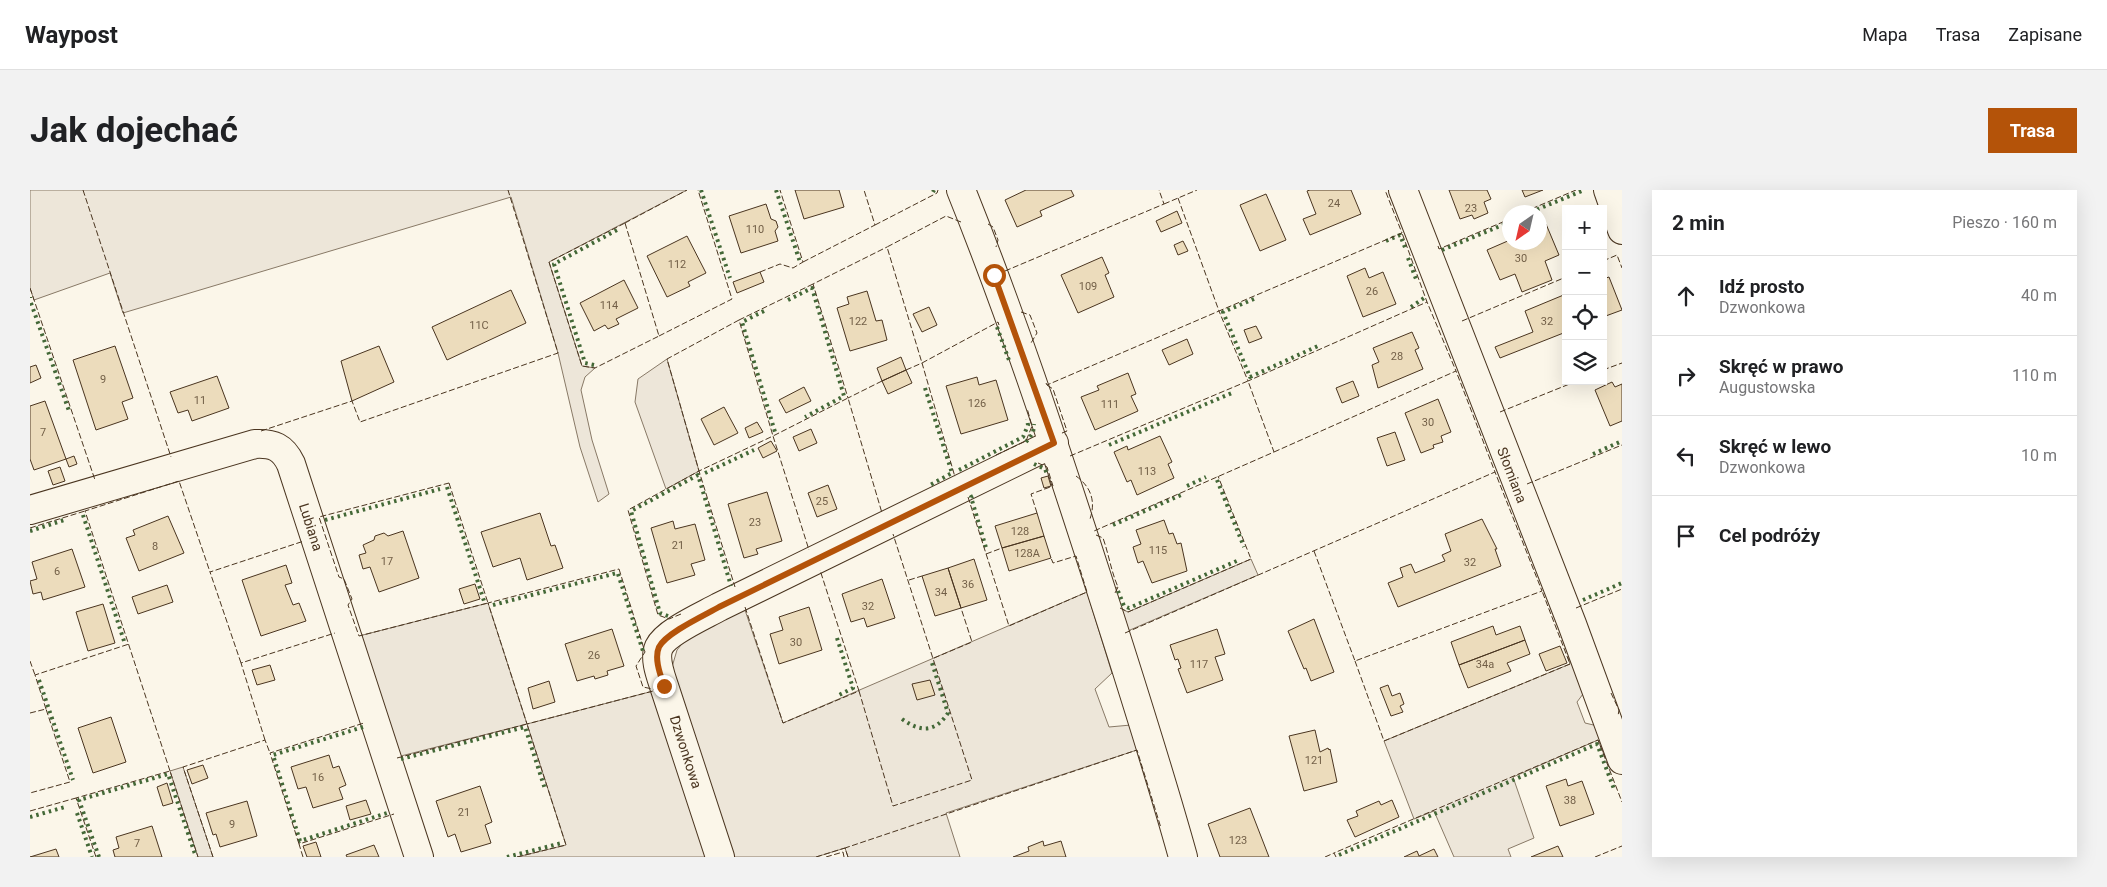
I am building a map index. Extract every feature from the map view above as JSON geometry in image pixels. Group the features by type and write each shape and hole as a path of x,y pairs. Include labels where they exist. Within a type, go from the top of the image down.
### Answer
{"street":[{"path":"961,190 1014,325 1054,443 1158,766 1183,857"},
{"name":"Słomiana","path":"1402,190 1572,624 1622,760"},
{"path":"1608,190 1622,230"},
{"name":"Lubiana","path":"30,510 255,444 267,443 277,446 286,454 291,464 420,857"},
{"name":"Dzwonkowa","path":"720,857 664,686 658,664 659,646 670,635 719,607 1054,443"}],"shaded area":[{"path":"30,190 687,190 549,262 582,366 595,368 585,377 581,390 592,440 609,494 598,502 580,447 558,353 511,197 123,313 110,273 34,300 30,288"},
{"path":"667,359 699,471 666,489 635,402 638,379"},
{"path":"1251,559 1258,575 1123,633 1111,590 1118,587 1115,592 1120,608 1128,612"},
{"path":"1087,592 1112,673 1095,689 1109,727 1131,725 1169,855 1137,750 946,813 960,857 848,857 845,848 816,857 728,857 672,667 677,650 685,640 744,607 783,723"},
{"path":"488,603 527,724 397,757 359,636"},
{"path":"1568,658 1578,658 1586,690 1577,702 1585,723 1602,727 1608,745 1605,757 1598,740 1513,777 1534,838 1508,849 1511,857 1454,857 1434,811 1414,819 1384,741 1570,664"},
{"path":"657,690 711,857 517,857 566,845 527,724"},
{"path":"183,767 213,857 198,857 170,771"}],"building":[{"path":"795,190 839,190 844,207 804,219"},
{"path":"1026,190 1071,190 1074,196 1040,211 1042,216 1017,227 1005,200"},
{"path":"1351,190 1361,214 1310,235 1303,219 1316,214 1307,191"},
{"path":"1449,190 1487,190 1491,199 1484,202 1488,213 1474,219 1472,215 1460,219"},
{"path":"1522,190 1543,190 1525,197"},
{"path":"1266,194 1286,240 1260,251 1240,205"},
{"path":"766,204 771,219 776,221 778,227 775,231 778,241 741,253 729,216"},
{"path":"1177,211 1182,223 1161,232 1156,221"},
{"path":"1547,226 1559,255 1545,261 1552,280 1522,292 1515,274 1500,280 1487,250 1502,243 1502,250 1547,250"},
{"path":"687,236 706,273 688,282 690,286 667,297 647,256"},
{"path":"1183,241 1188,251 1178,255 1174,245"},
{"path":"1102,257 1109,273 1105,275 1114,297 1078,313 1061,275"},
{"path":"1365,268 1369,278 1383,272 1396,304 1363,317 1347,276"},
{"path":"760,272 764,282 737,293 733,282"},
{"path":"1609,277 1622,310 1607,316 1607,295 1607,278"},
{"path":"624,280 638,308 616,319 619,324 608,329 605,325 594,331 580,303"},
{"path":"511,290 526,323 447,360 432,327"},
{"path":"867,291 876,321 882,320 887,340 850,351 837,308 849,304 847,297"},
{"path":"1562,296 1562,334 1500,358 1495,347 1533,332 1525,311"},
{"path":"929,307 937,325 922,332 913,314"},
{"path":"1256,326 1262,338 1249,343 1244,330"},
{"path":"1412,332 1419,348 1415,350 1423,369 1378,388 1372,365 1379,362 1373,348"},
{"path":"1187,339 1193,354 1169,365 1162,350"},
{"path":"115,346 133,398 122,402 128,419 96,430 73,360"},
{"path":"379,346 394,382 352,401 341,361"},
{"path":"901,357 906,370 882,381 877,368"},
{"path":"36,365 41,378 30,383 30,367"},
{"path":"906,370 912,383 888,394 882,381"},
{"path":"1128,373 1136,394 1131,396 1138,411 1095,430 1081,397 1099,390 1097,386"},
{"path":"217,376 229,408 192,421 188,410 178,413 170,392"},
{"path":"977,377 979,385 996,380 1008,420 961,434 946,386"},
{"path":"1353,381 1359,396 1342,403 1336,388"},
{"path":"1612,382 1615,387 1622,384 1622,421 1610,426 1595,390"},
{"path":"804,387 811,401 786,413 779,400"},
{"path":"1438,399 1451,432 1441,436 1443,442 1433,445 1434,448 1421,453 1405,413"},
{"path":"45,401 66,459 34,470 30,459 30,406"},
{"path":"724,407 738,433 714,445 701,419"},
{"path":"757,422 763,432 749,438 745,428"},
{"path":"811,429 817,443 799,451 793,437"},
{"path":"1395,432 1405,460 1387,466 1377,438"},
{"path":"1160,436 1172,462 1168,464 1174,478 1137,495 1131,480 1127,482 1114,452 1127,446 1128,450"},
{"path":"771,441 777,451 763,458 758,448"},
{"path":"74,456 77,464 69,467 66,459"},
{"path":"60,467 65,481 53,485 48,471"},
{"path":"1048,476 1051,486 1044,488 1041,478"},
{"path":"828,485 837,509 817,517 808,493"},
{"path":"767,492 782,541 756,549 758,554 744,558 728,504"},
{"path":"540,513 551,546 555,545 563,568 527,580 520,558 493,567 481,532"},
{"path":"1037,513 1044,536 1002,548 995,526"},
{"path":"168,516 184,553 139,571 126,538 135,535 133,530"},
{"path":"1482,519 1497,549 1495,549 1501,566 1398,607 1388,583 1403,577 1400,568 1411,564 1415,573 1445,561 1442,555 1451,551 1445,534"},
{"path":"1164,520 1169,534 1173,533 1177,544 1181,543 1187,571 1152,583 1143,561 1138,563 1133,547 1141,544 1136,530"},
{"path":"673,521 675,529 695,524 705,560 691,564 695,575 667,583 651,528"},
{"path":"403,531 419,578 379,592 370,567 363,569 359,555 366,553 363,545 374,540 375,536 384,533 388,536"},
{"path":"1044,536 1051,558 1009,571 1002,548"},
{"path":"72,549 85,587 43,600 41,592 33,594 30,581 37,579 32,562"},
{"path":"974,559 987,600 961,608 948,568"},
{"path":"286,565 292,583 285,585 293,605 299,603 306,621 261,636 242,580"},
{"path":"948,568 961,608 935,616 922,576"},
{"path":"882,579 895,618 867,627 864,618 851,622 842,594"},
{"path":"475,584 480,599 464,604 459,589"},
{"path":"167,585 173,602 138,614 132,597"},
{"path":"103,604 115,643 88,651 76,612"},
{"path":"809,607 822,650 779,664 770,634 783,630 779,617"},
{"path":"1314,619 1334,672 1311,681 1288,631"},
{"path":"1493,626 1496,635 1520,626 1525,640 1459,665 1451,642"},
{"path":"612,629 624,666 607,671 608,675 595,679 594,676 577,681 565,644"},
{"path":"1217,629 1225,654 1215,657 1223,680 1187,693 1178,669 1181,668 1178,659 1175,660 1170,645"},
{"path":"1525,640 1530,654 1507,663 1511,671 1468,688 1459,665"},
{"path":"1560,646 1567,663 1546,671 1539,654"},
{"path":"270,665 275,680 257,685 252,670"},
{"path":"930,680 935,695 917,700 912,684"},
{"path":"549,681 555,702 533,709 528,688"},
{"path":"1388,685 1392,696 1400,693 1404,704 1400,706 1403,712 1391,716 1380,688"},
{"path":"111,717 126,762 93,773 78,728"},
{"path":"1315,730 1320,752 1328,748 1330,749 1337,782 1304,791 1289,736"},
{"path":"329,755 333,768 339,766 346,785 339,788 343,799 313,808 306,787 298,789 291,767"},
{"path":"203,765 208,778 192,784 187,770"},
{"path":"1566,779 1568,786 1582,781 1594,814 1560,826 1546,786"},
{"path":"167,783 173,803 163,806 157,787"},
{"path":"480,786 492,822 485,825 491,843 461,852 455,834 448,837 436,801"},
{"path":"366,800 371,814 350,820 346,806"},
{"path":"1392,800 1399,817 1355,837 1347,820 1358,816 1356,811 1379,801 1381,805"},
{"path":"247,801 257,836 220,847 216,834 213,835 206,813"},
{"path":"1250,808 1269,857 1220,857 1208,824"},
{"path":"152,826 162,857 115,857 113,850 119,848 116,837"},
{"path":"1043,841 1044,846 1061,841 1066,857 1013,857 1029,851 1028,847"},
{"path":"316,842 321,857 307,857 303,846"},
{"path":"374,845 379,857 347,857 346,855"},
{"path":"1558,846 1563,857 1531,857"},
{"path":"56,849 59,857 30,857"},
{"path":"1434,849 1438,857 1404,857 1417,851 1419,856"}],"hedge":[{"path":"701,190 730,278"},
{"path":"776,190 800,262"},
{"path":"1547,205 1584,190"},
{"path":"1442,250 1502,225"},
{"path":"594,365 585,363 554,264 617,230"},
{"path":"1386,241 1400,235 1406,250"},
{"path":"1408,258 1416,279"},
{"path":"788,300 812,288 844,396 805,417"},
{"path":"1411,307 1424,298"},
{"path":"1254,299 1223,312 1250,377 1318,346"},
{"path":"31,303 69,411"},
{"path":"764,311 742,322 775,432"},
{"path":"997,327 1010,363"},
{"path":"925,388 952,473 930,485"},
{"path":"1109,445 1232,393"},
{"path":"959,470 1023,437 1028,425 1027,419"},
{"path":"1026,442 1033,433 1034,424"},
{"path":"1593,454 1622,441"},
{"path":"705,473 754,450"},
{"path":"1034,464 1045,469 1047,474"},
{"path":"668,616 660,613 631,511 698,475 731,586"},
{"path":"1187,486 1206,477"},
{"path":"1217,480 1244,547"},
{"path":"447,487 484,601"},
{"path":"325,520 440,489"},
{"path":"1113,525 1181,495"},
{"path":"973,496 971,497 987,551"},
{"path":"83,515 124,641"},
{"path":"30,531 64,520"},
{"path":"1118,591 1124,606 1129,608 1239,560"},
{"path":"493,605 617,573"},
{"path":"618,574 643,651"},
{"path":"1583,600 1622,583"},
{"path":"837,638 853,688 837,696"},
{"path":"902,719 915,726 927,728 938,724 948,713 932,663"},
{"path":"39,680 73,780"},
{"path":"363,727 273,755 300,841 390,812"},
{"path":"401,759 525,727 545,789"},
{"path":"1339,855 1597,744 1614,789"},
{"path":"99,857 79,800 168,774 196,857"},
{"path":"30,817 65,807"},
{"path":"77,813 92,857"},
{"path":"507,857 562,843"}],"fence":[{"path":"83,190 171,457"},
{"path":"261,431 352,401 360,422 558,353 508,190"},
{"path":"625,223 687,190"},
{"path":"659,336 732,299 698,190"},
{"path":"760,272 780,264 793,268 803,262 780,190"},
{"path":"803,262 875,225 864,190"},
{"path":"875,225 937,193 938,190"},
{"path":"1005,271 1164,204 1159,190"},
{"path":"1164,204 1197,190"},
{"path":"1178,198 1219,311 1402,233 1385,190"},
{"path":"1541,205 1576,190"},
{"path":"961,222 946,216 887,247 922,363 998,322 999,325"},
{"path":"1438,246 1439,249 1502,222"},
{"path":"625,223 659,336 595,368 582,366 549,262 625,223"},
{"path":"988,224 993,227 998,240 996,247"},
{"path":"1046,383 1047,385 1219,311 1248,381 1427,302 1402,233"},
{"path":"882,381 848,398 813,284 887,247"},
{"path":"1607,259 1617,255 1622,268"},
{"path":"1462,321 1562,279"},
{"path":"813,284 739,320 773,436 848,398 882,513"},
{"path":"30,288 95,480"},
{"path":"1274,452 1456,371 1427,302"},
{"path":"1021,312 1030,315 1037,333 1031,343"},
{"path":"739,320 667,359 699,471 773,436 809,550"},
{"path":"906,370 922,363 955,477"},
{"path":"1607,369 1622,363"},
{"path":"1125,633 1495,472 1456,371"},
{"path":"1070,456 1248,381 1274,452 1094,531"},
{"path":"1047,385 1053,389 1067,431 1062,433 1063,435"},
{"path":"1500,412 1567,385"},
{"path":"996,455 1026,441 1032,426 1027,408"},
{"path":"1527,484 1622,445"},
{"path":"1037,513 1031,494 1053,486 1047,467 1038,463"},
{"path":"681,614 669,619 658,615 628,510 699,471 735,587"},
{"path":"1314,551 1355,661 1542,591 1495,472"},
{"path":"1076,476 1089,490 1091,495 1092,512 1090,519"},
{"path":"1120,608 1128,612 1251,559 1218,476"},
{"path":"170,771 85,511 179,481 210,572"},
{"path":"449,483 488,603 359,636 348,605 352,599 344,579 339,577 319,517 449,483"},
{"path":"968,497 1009,626 1087,592 1076,556 1053,563 1051,558"},
{"path":"30,528 85,511"},
{"path":"859,691 893,806 972,780 893,534"},
{"path":"1096,535 1103,538 1105,544 1118,587 1115,593"},
{"path":"241,663 210,572 304,541"},
{"path":"986,554 1002,548"},
{"path":"619,569 645,652 636,666 643,687 657,690 527,724 488,603 619,569"},
{"path":"745,607 783,723 859,691 820,570"},
{"path":"909,580 922,576"},
{"path":"1576,608 1622,589"},
{"path":"1355,661 1384,741 1570,664 1542,591"},
{"path":"934,658 972,642 961,608"},
{"path":"265,740 241,663 335,633"},
{"path":"46,709 35,675 129,644"},
{"path":"30,661 35,675"},
{"path":"1611,693 1619,710 1618,716"},
{"path":"30,713 46,709 70,782 30,793"},
{"path":"299,844 270,753 364,723"},
{"path":"397,758 527,724 566,845 517,857"},
{"path":"213,857 183,767 265,740 270,753"},
{"path":"1336,857 1334,853 1598,740 1622,802"},
{"path":"848,857 845,848 1137,750 1161,828"},
{"path":"96,857 76,798 170,771 198,857"},
{"path":"30,811 76,798"},
{"path":"303,857 299,844 394,814"},
{"path":"1595,857 1622,846"},
{"path":"816,857 845,848"},
{"path":"826,857 843,852 844,857"},
{"path":"1325,857 1334,853"}],"route":[{"path":"664,686 658,664 659,646 670,635 719,607 1054,443 1014,325 994,275"}]}
